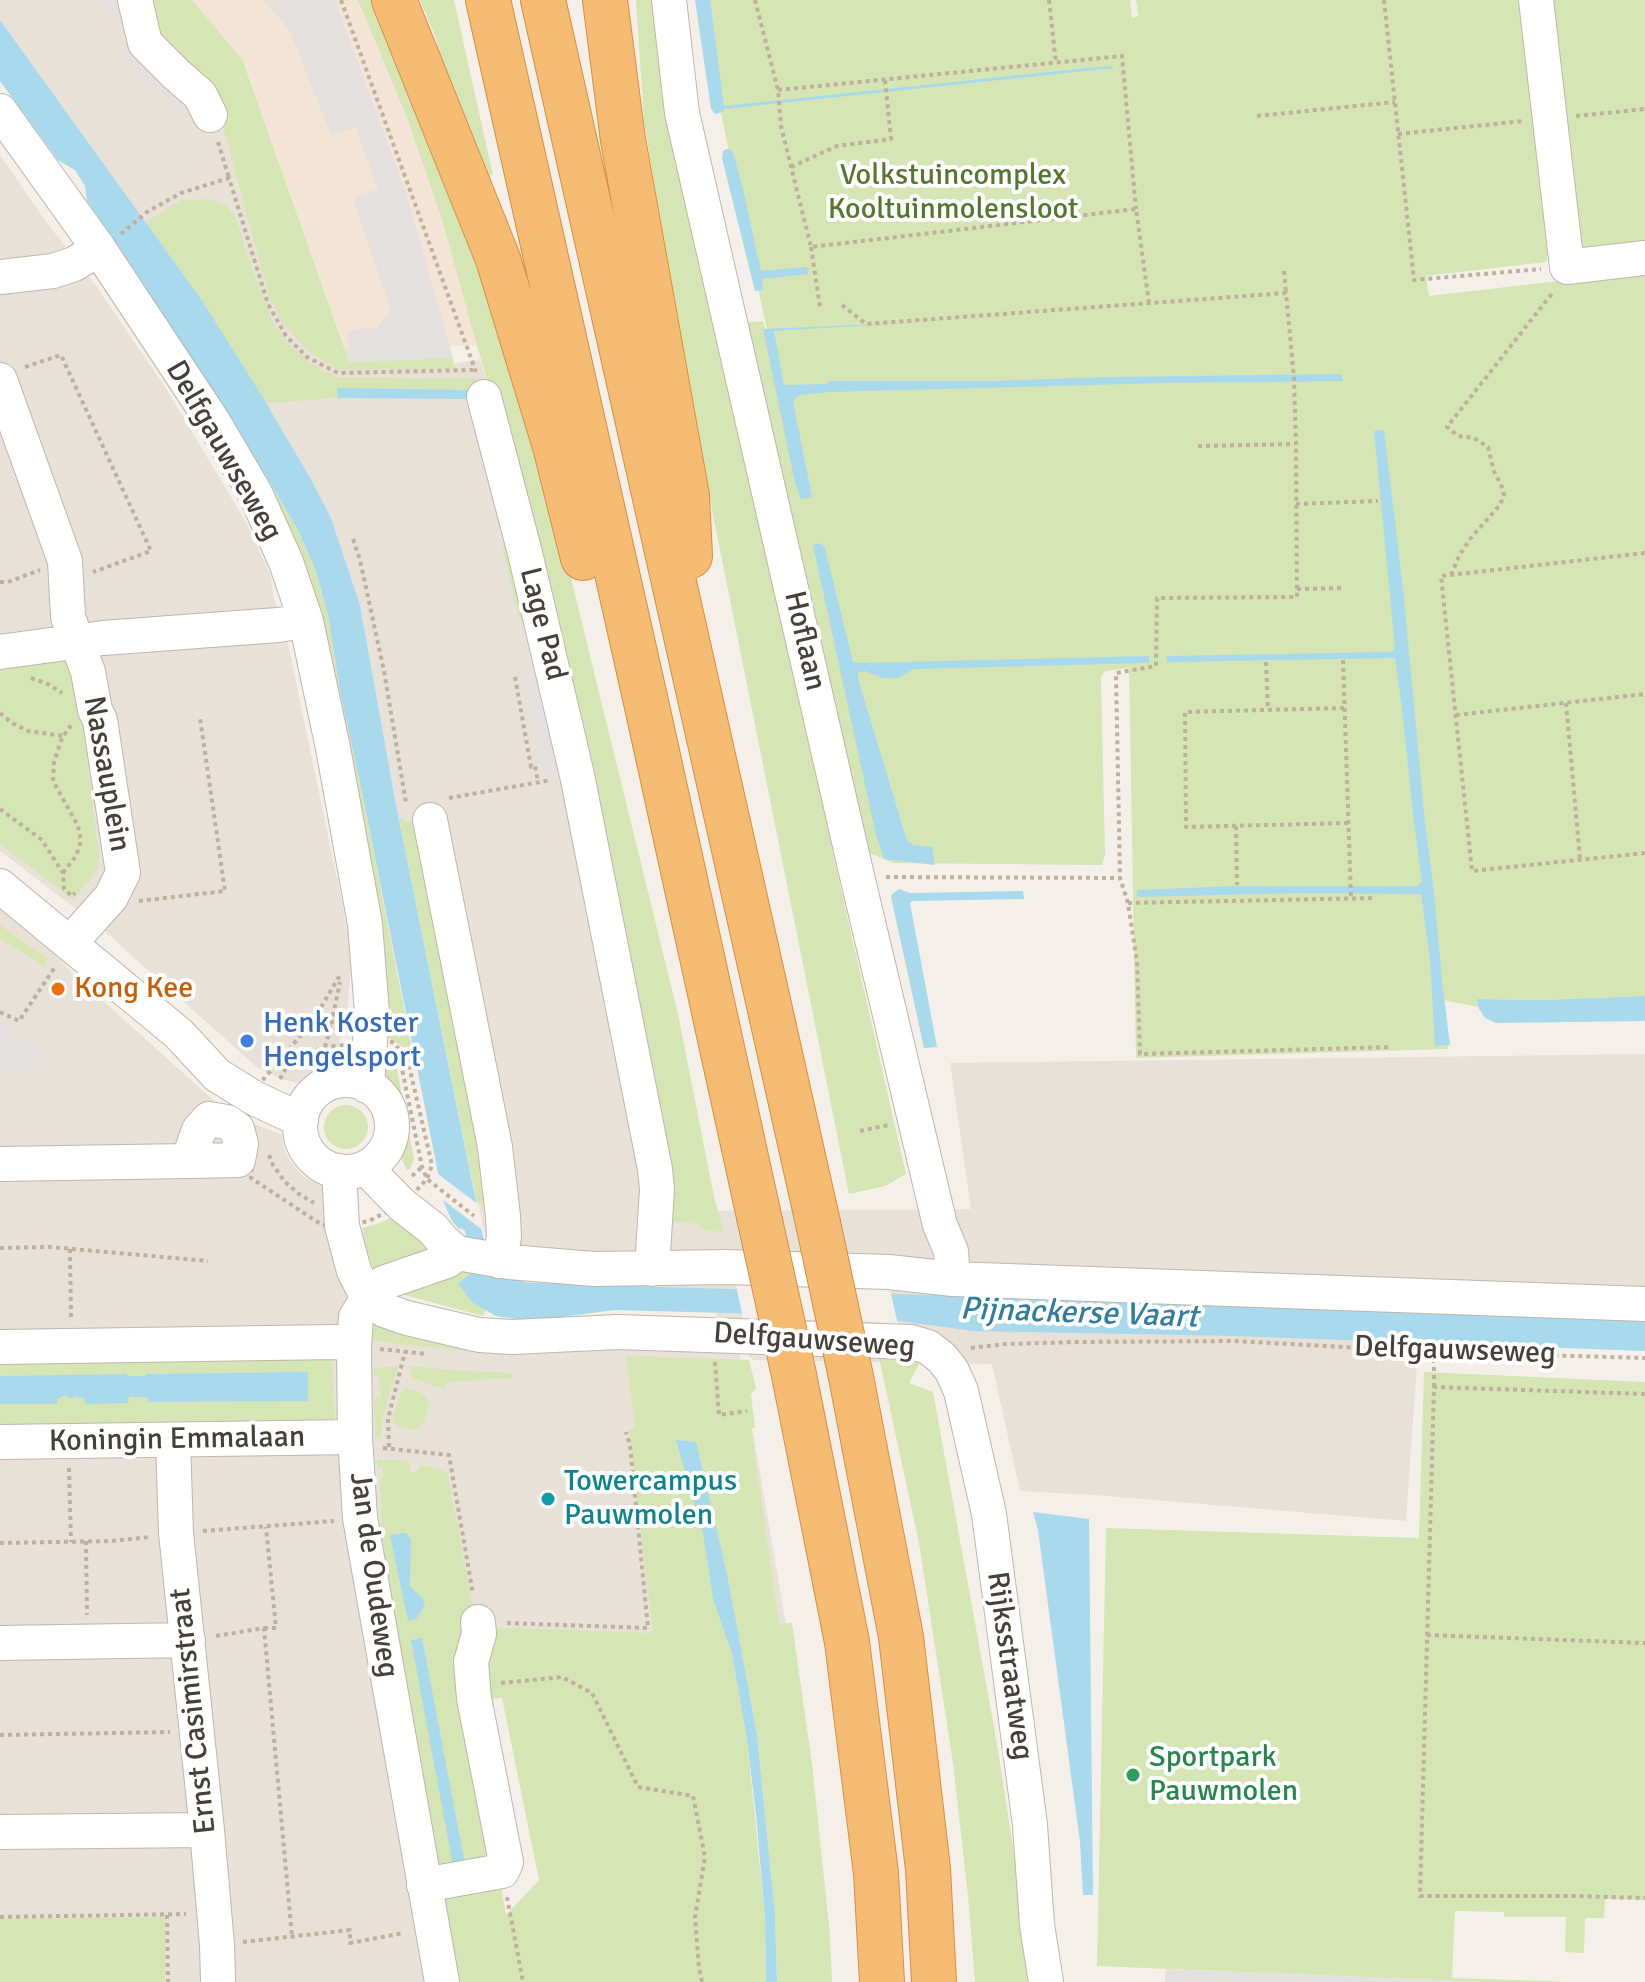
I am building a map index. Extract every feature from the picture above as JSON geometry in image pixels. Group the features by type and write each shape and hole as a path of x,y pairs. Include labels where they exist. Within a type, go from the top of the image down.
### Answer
{"highway":[{"path":"394,0 498,259 555,446 586,567 648,711"},
{"path":"488,0 794,1375 847,1642 876,1873 882,1982"},
{"path":"543,0 851,1377 901,1637 928,1869 934,1982"},
{"path":"605,0 623,140 687,496 697,679"}],"street":[{"path":"135,0 145,43 200,95 210,115"},
{"name":"Hoflaan","path":"669,0 682,113 857,876 940,1225 951,1251 953,1279"},
{"path":"1536,0 1567,267 1645,258"},
{"name":"Delfgauwseweg","path":"0,111 99,249 214,423 255,493 286,562 306,621 365,924 355,974 372,1012 344,1036 352,1084"},
{"path":"0,277 53,271 74,264 99,249"},
{"name":"Nassauplein","path":"12,374 66,568 68,617 90,640 88,672 95,710 101,722 123,873 106,902"},
{"name":"Lage Pad","path":"479,384 525,553 577,775 655,1169 657,1189 652,1269"},
{"path":"0,652 90,640 306,621"},
{"path":"430,820 495,1147 504,1237 478,1257 447,1261 383,1283 368,1298 330,1215 363,1164 392,1133 389,1110 384,1101 352,1084 321,1088 305,1110 301,1136 312,1157 324,1166 363,1164 420,1186 433,1229 443,1241 478,1257"},
{"path":"0,886 179,1034 217,1075 305,1110"},
{"path":"70,943 106,902"},
{"path":"0,1164 188,1161"},
{"name":"Delfgauwseweg","path":"478,1257 594,1269 726,1267 889,1272 953,1279 1645,1304"},
{"name":"Delfgauwseweg","path":"368,1298 384,1310 407,1318 424,1343 479,1335 512,1337 618,1332 911,1342 928,1347 942,1358"},
{"name":"Jan de Oudeweg","path":"368,1298 356,1317 354,1346 360,1518 442,1982"},
{"path":"0,1347 336,1342 354,1346"},
{"name":"Rijksstraatweg","path":"942,1358 961,1391 989,1514 1030,1825 1037,1925 1046,1982"},
{"name":"Koningin Emmalaan","path":"0,1442 173,1440 355,1443"},
{"name":"Ernst Casimirstraat","path":"173,1440 176,1533 207,1830 218,1982"},
{"path":"424,1885 502,1871 506,1862 473,1688 471,1662 479,1634 478,1622"},
{"path":"0,1643 188,1640"},
{"path":"0,1832 207,1830"}],"path":[{"path":"210,115 268,304 286,336 307,357 338,373 479,384 341,0"},
{"path":"755,0 778,93 781,126 811,247 820,307"},
{"path":"1049,0 1056,63"},
{"path":"1384,0 1414,280 1567,267"},
{"path":"778,93 1122,56 1136,209 1149,303"},
{"path":"791,167 837,146 891,139 885,82"},
{"path":"1257,116 1395,102"},
{"path":"147,212 181,193 229,178"},
{"path":"811,247 1136,209"},
{"path":"1451,575 1470,539 1500,505 1504,495 1488,447 1474,438 1458,436 1447,427 1558,286 1567,267"},
{"path":"1284,271 1294,378 1297,597 1157,598 1156,666 1116,673 1120,878 1128,903 1137,962 1140,1054 1391,1047"},
{"path":"842,305 866,324 1286,293"},
{"path":"0,582 66,568 91,572 151,551 61,355 12,374"},
{"path":"1198,446 1296,444"},
{"path":"1296,504 1378,501"},
{"path":"353,539 364,574 384,671 407,809 430,820 447,799 577,775"},
{"path":"1645,553 1441,576 1472,871 1645,853"},
{"path":"1297,589 1343,588"},
{"path":"1343,660 1351,898"},
{"path":"1266,662 1268,710"},
{"path":"24,677 48,684 63,694 67,702"},
{"path":"515,677 531,767 535,766 538,782"},
{"path":"1456,715 1645,694"},
{"path":"1566,703 1580,859"},
{"path":"1344,708 1185,712 1186,827 1348,823"},
{"path":"0,713 28,731 64,736"},
{"path":"0,809 42,840 63,873 64,889 72,896 77,890 82,895 78,899 141,902 225,891 200,718"},
{"path":"63,873 76,856 81,841 78,826 53,781 54,762 64,736 75,721 88,719 89,724 101,722"},
{"path":"1236,826 1237,885"},
{"path":"857,876 1120,878"},
{"path":"1128,903 1375,898"},
{"path":"0,1012 19,1021 70,943"},
{"path":"330,1215 322,1225 251,1178 252,1162 245,1122 258,1090 355,974"},
{"path":"344,1036 355,974"},
{"path":"273,1165 285,1182 330,1215 369,1221 420,1186 432,1165 407,1057 392,1042 344,1036 313,1021"},
{"path":"860,1131 891,1124"},
{"path":"420,1186 482,1222"},
{"path":"0,1248 50,1247 208,1261"},
{"path":"70,1249 71,1346"},
{"name":"Delfgauwseweg","path":"942,1358 958,1350 991,1346 1235,1341 1434,1352 1645,1358"},
{"path":"389,1447 388,1419 424,1343"},
{"path":"1434,1352 1420,1896 1645,1898"},
{"path":"715,1353 719,1415 747,1411"},
{"path":"1434,1387 1645,1394"},
{"path":"355,1443 449,1455 478,1622 648,1628 630,1445 626,1432"},
{"path":"69,1442 71,1542"},
{"path":"188,1640 276,1628 266,1526"},
{"path":"86,1541 88,1641"},
{"path":"264,1628 292,1937"},
{"path":"1427,1635 1645,1643"},
{"path":"473,1688 562,1677 592,1693 638,1787 693,1796 705,1857 695,1917 702,1982"},
{"path":"0,1735 197,1732"},
{"path":"502,1871 523,1982"},
{"path":"0,1917 167,1915 216,1930 292,1937 350,1930 350,1943 432,1928"},
{"path":"167,1915 168,1982"}],"shaded area":[{"path":"0,0 293,0 442,366 480,359 513,467 689,1211 971,1209 950,1063 1645,1054 1645,1332 1420,1321 1406,1521 1020,1491 992,1364 753,1360 738,1343 724,1340 711,1298 497,1282 476,1199 396,805 360,605 331,518 262,396 201,299 0,20"},
{"path":"93,0 118,0 133,24 117,26 113,16"},
{"path":"170,0 364,0 389,49 489,345 337,349"},
{"path":"263,0 335,0 407,196 453,358 349,362 348,333 363,327 377,328 391,310 353,199 378,189 355,127 331,135 289,29"},
{"path":"130,48 199,113 184,118 178,109 121,62"},
{"path":"0,155 94,283 167,390 247,524 271,576 273,595 286,634 352,951 347,1016 337,1050 330,1066 310,1073 298,1083 258,1068 101,928 0,851"},
{"path":"540,675 559,771 544,775 525,678"},
{"path":"0,898 34,929 70,971 223,1109 281,1134 286,1154 293,1165 302,1175 322,1186 371,1314 738,1345 787,1631 405,1681 461,1982 0,1982"},
{"path":"0,1022 11,1023 11,1039 29,1038 53,1062 48,1068 36,1058 36,1073 0,1074"},
{"path":"1166,1969 1484,1982 1165,1982"}],"green space":[{"path":"142,0 192,0 242,59 349,362 453,358 454,369 337,369 306,349 281,321 269,296 218,108 169,55"},
{"path":"358,0 379,0 453,184 552,501 678,1014 714,1197 724,1232 704,1230 699,1224 663,1220 513,467 442,219 406,115"},
{"path":"420,0 454,0 493,175 488,176"},
{"path":"636,0 657,0 710,306 906,1174 885,1186 849,1194 713,515 670,281 644,122"},
{"name":"Volkstuincomplex Kooltuinmolensloot","path":"697,0 1130,0 1132,18 1138,16 1136,0 1520,0 1548,253 1546,262 1426,276 1429,296 1645,271 1645,996 1478,999 1478,1007 1443,1000 1448,1049 1136,1058 1129,668 1105,671 1101,677 1105,855 1102,865 893,863 863,850 741,323 763,321 771,349"},
{"path":"1549,0 1645,0 1645,251 1582,258"},
{"path":"210,199 227,206 235,216 275,327 293,348 315,366 337,377 475,378 481,399 472,390 338,388 338,398 266,403 201,299 146,222 181,200"},
{"path":"135,272 268,479 298,530 316,571 328,615 340,691 413,1054 385,1035 322,617 130,275"},
{"path":"502,546 517,549 536,667 522,619 519,619"},
{"path":"56,655 71,668 93,734 84,736 99,856 97,871 73,899 0,844 0,660"},
{"path":"399,818 417,825 480,1155 485,1203 476,1199"},
{"path":"0,925 47,958 45,967 0,939"},
{"path":"378,1052 388,1056 397,1069 414,1159 407,1170 400,1156 402,1129 399,1112 393,1096 383,1083"},
{"path":"346,1105 362,1111 368,1127 362,1143 346,1149 330,1143 324,1127 330,1111"},
{"path":"400,1213 431,1250 403,1267 373,1268 362,1228"},
{"path":"471,1269 473,1303 486,1310 483,1316 397,1293 413,1279"},
{"path":"379,1323 482,1346 482,1352 368,1339 369,1330"},
{"path":"878,1353 912,1356 920,1362 909,1383 933,1392 996,1738 1020,1891 1029,1982 975,1982 953,1763 919,1543"},
{"path":"626,1356 749,1360 756,1388 751,1395 755,1427 751,1429 779,1624 792,1623 812,1764 832,1982 777,1982 775,1914 757,1735 746,1675 727,1574 696,1443 677,1441 703,1533 713,1599 732,1654 747,1740 765,1917 766,1982 453,1982 434,1890 500,1879 506,1915 539,1880 502,1698 489,1699 499,1866 437,1878 383,1584 380,1479 383,1478 383,1467 377,1467 377,1460 405,1460 410,1472 416,1473 424,1465 447,1472 477,1627 653,1633 629,1430 635,1428","holes":["391,1535 411,1540 410,1586 422,1598 408,1621"]},
{"path":"0,1357 330,1357 335,1417 333,1421 0,1429 0,1404 57,1404 57,1399 67,1395 69,1398 75,1395 84,1398 85,1403 128,1402 128,1397 148,1397 149,1402 308,1401 307,1372 0,1376"},
{"path":"398,1366 382,1419 381,1437 376,1438 374,1399 381,1398 379,1377 374,1376 374,1368"},
{"path":"410,1366 511,1373 516,1377 445,1383 445,1390 413,1378"},
{"path":"1424,1372 1645,1382 1645,1900 1605,1899 1604,1918 1585,1918 1584,1953 1565,1952 1566,1917 1504,1917 1504,1912 1455,1911 1452,1978 1575,1982 1484,1982 1097,1966 1106,1528 1419,1538"},
{"path":"403,1389 424,1394 429,1403 425,1422 415,1430 393,1422 392,1417"},
{"path":"165,1917 165,1982 0,1982 0,1919"}],"water":[{"path":"695,0 710,0 724,106 1087,68 1113,68 724,109 715,114 711,109"},
{"name":"Pijnackerse Vaart","path":"0,20 201,299 262,396 331,518 360,605 396,805 490,1271 527,1283 1645,1320 1645,1351 1235,1336 974,1331 876,1318 765,1314 614,1310 530,1321 496,1316 473,1303 458,1284 473,1271 465,1231 452,1221 444,1203 340,691 328,615 316,571 298,530 268,479 87,201 85,186 75,170 58,160 0,81"},
{"path":"726,149 733,153 761,271 807,267 808,274 762,279 763,290 755,291 722,158"},
{"path":"924,322 774,331 784,385 828,384 829,381 1341,374 1343,381 1167,383 800,395 793,401 812,497 801,499 763,329"},
{"path":"337,388 473,390 473,399 338,398"},
{"path":"1384,430 1450,1045 1435,1046 1430,959 1421,894 1136,895 1138,890 1236,886 1417,886 1422,882 1395,658 1167,662 1167,656 1391,652 1395,648 1374,431"},
{"path":"821,543 825,548 853,662 1149,656 1149,663 914,669 898,678 883,678 865,671 858,673 907,841 932,847 935,865 884,859 875,831 813,545"},
{"path":"899,889 910,893 1023,891 1024,899 910,903 937,1047 924,1048 891,897"},
{"path":"1645,996 1645,1021 1496,1023 1485,1018 1477,999 1543,1000"},
{"path":"308,1372 308,1401 148,1402 148,1397 129,1397 128,1403 85,1404 84,1398 75,1395 69,1398 66,1395 57,1399 57,1404 0,1404 0,1376"},
{"path":"676,1440 696,1442 727,1574 746,1675 757,1735 775,1914 777,1982 766,1982 765,1917 756,1815 732,1654 713,1599 703,1533"},
{"path":"1033,1512 1089,1519 1093,1895 1083,1895 1080,1842 1038,1530"},
{"path":"406,1533 411,1540 410,1586 425,1605 416,1619 408,1621 390,1535"},
{"path":"422,1638 465,1864 453,1866 411,1640"}],"pier":[{"path":"434,1171 479,1205 484,1231 439,1196"},
{"path":"736,1285 890,1289 898,1325 743,1318"}],"place":[{"name":"Kong Kee","path":"58,989"},
{"name":"Henk Koster Hengelsport","path":"247,1041"},
{"name":"Towercampus Pauwmolen","path":"548,1499"},
{"name":"Sportpark Pauwmolen","path":"1133,1775"}]}
